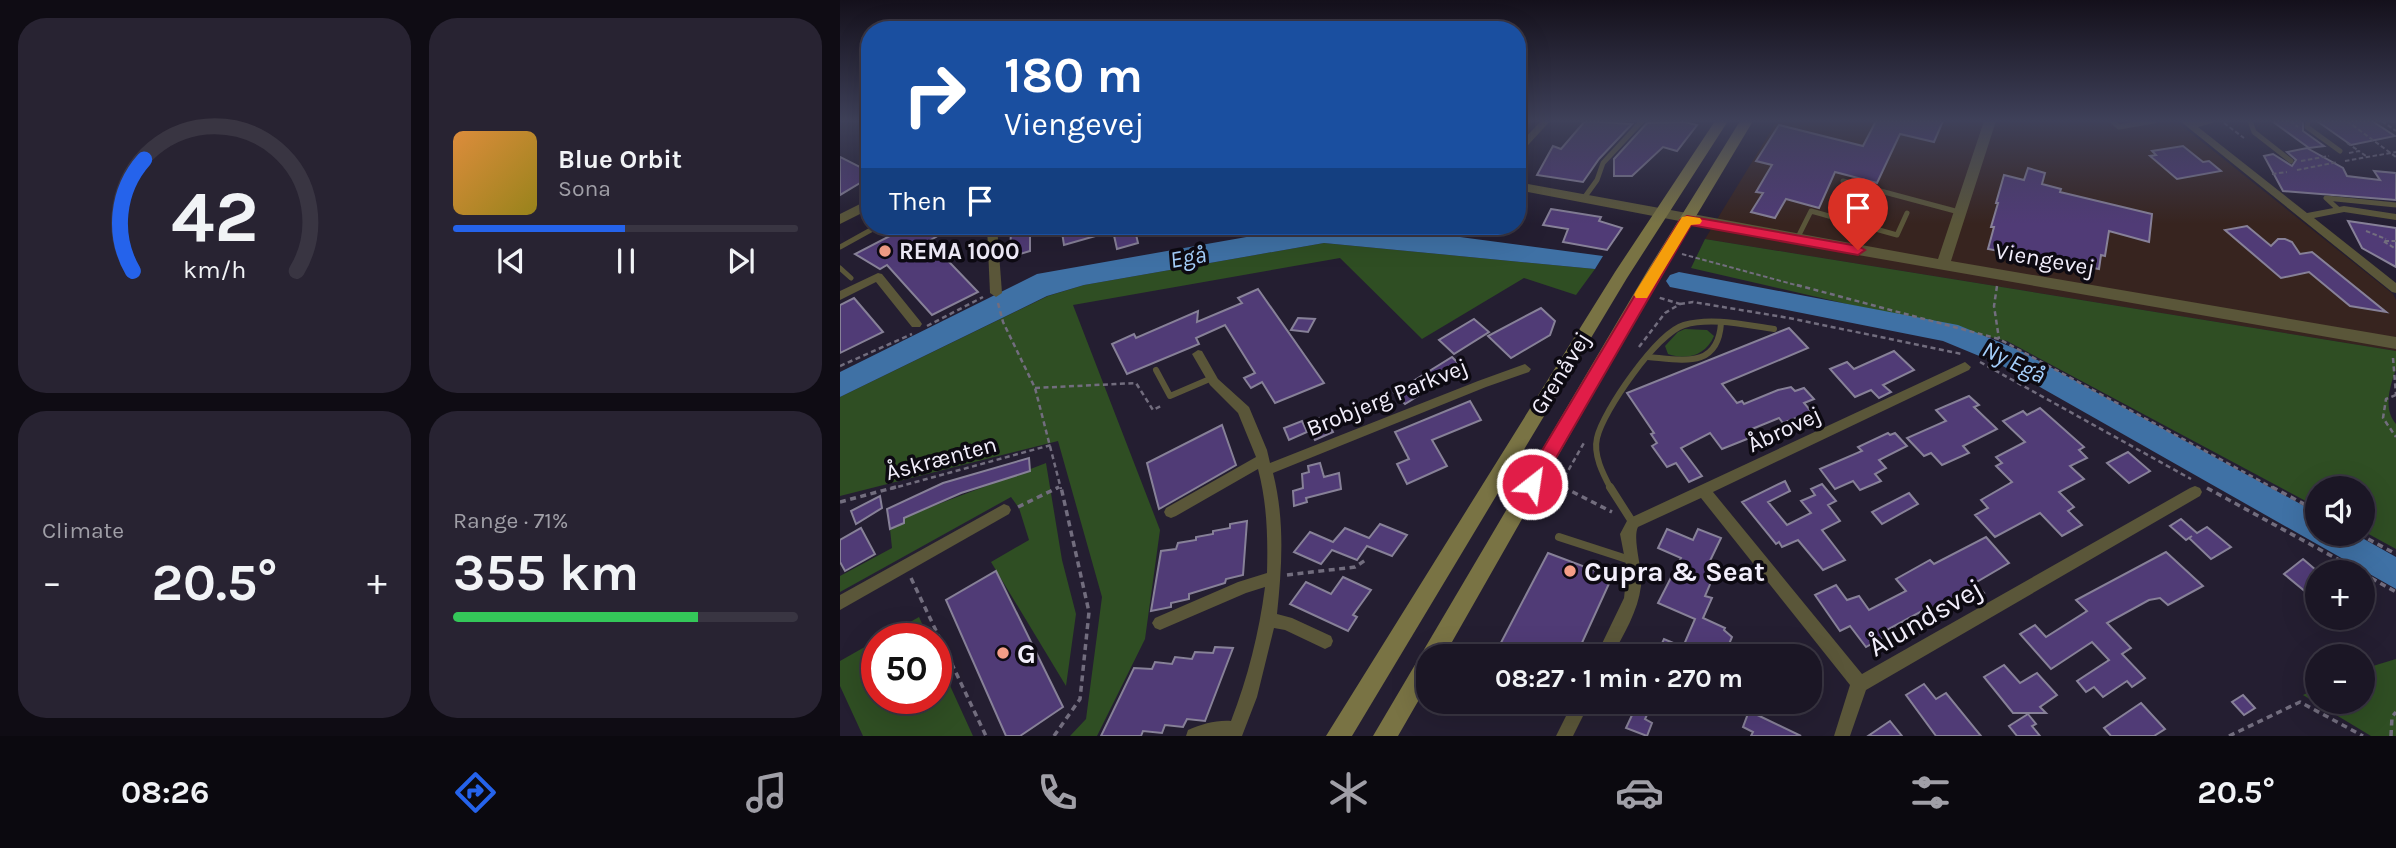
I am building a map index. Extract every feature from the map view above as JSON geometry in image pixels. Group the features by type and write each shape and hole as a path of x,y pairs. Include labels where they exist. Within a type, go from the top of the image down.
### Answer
{"main road":[{"name":"Grenåvej","path":"1338,736 1625,269 1699,155"},
{"name":"Grenåvej","path":"1439,644 1653,275 1726,155"},
{"path":"1385,736 1416,683"}],"street":[{"path":"1943,264 1978,155"},
{"path":"2226,155 2396,289"},
{"name":"Viengevej","path":"1526,188 1687,220 1943,264 2395,350"},
{"path":"840,220 861,208"},
{"path":"2305,217 2339,210 2396,217"},
{"path":"993,235 996,293"},
{"path":"840,296 878,277 916,324"},
{"path":"1194,736 1220,729 1235,733 1255,678 1269,620 1276,531 1266,464 1242,408 1212,378 1198,354"},
{"name":"Åbrovej","path":"1630,528 1703,490 1965,367"},
{"name":"Brobjerg Parkvej","path":"1171,512 1266,464 1525,369"},
{"name":"Ålundsvej","path":"1703,490 1860,684 2199,489"},
{"path":"840,603 1004,510"},
{"path":"1610,644 1628,609 1635,583 1630,528"},
{"path":"1160,622 1274,577"},
{"path":"1269,620 1287,623 1325,641"},
{"path":"1842,736 1854,693 1860,684"},
{"path":"1564,736 1575,714"}],"lane":[{"path":"1584,198 1610,155"},
{"path":"2283,155 2291,162"},
{"path":"1843,181 1959,212"},
{"path":"2339,210 2326,198 2396,205"},
{"path":"1797,239 1811,211 1897,235 1907,213"},
{"path":"840,247 862,235"},
{"path":"840,268 851,278"},
{"path":"1630,528 1595,446 1622,391 1664,337 1678,326 1721,323 1774,329"},
{"path":"1647,357 1695,360 1708,354 1718,344 1721,323"},
{"path":"1156,370 1170,396 1212,378"},
{"path":"1559,537 1635,562"}],"path":[{"path":"2291,162 2328,155"},
{"path":"2255,178 2383,155"},
{"path":"2313,159 2322,165"},
{"path":"2366,231 2389,240"},
{"path":"2396,238 2383,241 2396,248"},
{"path":"1668,251 1999,338 2305,504"},
{"path":"1999,275 1994,306 1999,338"},
{"path":"996,293 1003,322 1035,388 1051,445 1088,612 1080,699 1054,736"},
{"path":"1680,304 1693,302 1789,318 1961,354 1980,362 2199,489 2337,560"},
{"path":"2395,350 2396,395 2386,400 2383,418 2396,437"},
{"path":"1965,367 1980,362"},
{"path":"1035,388 1136,383 1153,410 1165,404"},
{"name":"Åskrænten","path":"840,502 1051,445"},
{"path":"1004,510 1019,507 1059,487"},
{"path":"2375,543 2396,554"},
{"path":"1274,577 1355,567 1367,559"},
{"path":"905,566 986,736"},
{"path":"2375,580 2396,592"},
{"path":"2228,736 2301,702 2364,736"},
{"path":"2391,736 2392,717 2396,712"}],"shaded area":[{"path":"1756,155 2219,155 2393,294 2396,300 2396,351 1705,239"}],"green space":[{"path":"1705,239 2396,351 2389,411 2396,424 2396,549 2375,538 2375,476 2305,476 2305,501 2007,341 1691,268"},
{"path":"1324,243 1595,269 1576,295 1524,278 1422,339 1340,258 1073,305 1160,530 1145,639 1097,736 1070,736 1086,719 1102,597 1058,441 840,496 840,397 1048,296 1084,285"},
{"path":"1685,329 1707,330 1714,336 1706,348 1695,355 1682,357 1668,354 1665,346 1678,332"},
{"path":"1046,463 1062,560 1076,614 1066,686 991,562 1029,540 1019,508 1011,497 840,592 840,576 892,548 890,529 904,523 904,518"},
{"path":"919,617 922,623 908,623"},
{"path":"861,649 861,714 952,714 952,690 973,736 863,736 840,686 840,661"},
{"path":"2396,659 2396,736 2371,736 2335,714 2375,714 2375,665"}],"water":[{"name":"Egå","path":"1257,235 1445,235 1603,256 1595,269 1324,243 1084,285 1047,296 840,397 840,372 1037,274"}],"building":[{"path":"1548,155 1602,155 1583,182 1537,175"},
{"path":"1617,155 1654,155 1632,176 1614,176 1614,159"},
{"path":"1760,155 1890,155 1877,183 1835,172 1819,208 1786,199 1775,218 1751,212 1763,193 1756,192 1772,165 1756,161"},
{"path":"2195,155 2203,162 2209,161 2221,171 2177,179 2150,156"},
{"path":"2275,155 2292,166 2296,160 2291,155 2320,155 2343,168 2347,176 2380,180 2374,171 2396,173 2396,200 2283,191 2264,156"},
{"path":"840,157 861,168 861,182 840,195"},
{"path":"2028,168 2045,173 2042,184 2061,189 2060,192 2152,214 2149,242 2109,231 2105,256 2101,255 2099,269 1988,249 2004,175 2024,180"},
{"path":"1551,209 1601,217 1599,221 1622,228 1607,250 1563,242 1568,229 1543,225"},
{"path":"2348,221 2396,228 2396,267 2362,248"},
{"path":"2247,226 2271,246 2278,239 2285,239 2292,242 2300,254 2312,252 2386,312 2350,306 2309,272 2281,278 2225,230"},
{"path":"892,235 939,235 929,241 978,292 932,315 887,265 880,269 855,254"},
{"path":"1011,235 1030,235 1030,251 1010,257"},
{"path":"1062,235 1099,235 1064,245"},
{"path":"1114,235 1136,235 1138,243 1117,249"},
{"path":"1258,289 1324,383 1275,403 1262,382 1251,388 1244,378 1255,373 1225,325 1196,338 1199,344 1127,374 1112,344 1134,334 1136,338 1198,311 1197,322 1242,303 1238,298"},
{"path":"854,298 883,332 840,353 840,305"},
{"path":"1541,308 1555,321 1550,335 1511,358 1488,336"},
{"path":"1298,318 1315,319 1308,332 1291,330"},
{"path":"1474,319 1489,332 1454,354 1439,340"},
{"path":"1789,328 1808,348 1722,384 1737,403 1742,401 1744,404 1778,390 1791,387 1795,391 1804,388 1814,399 1804,403 1815,416 1799,422 1796,418 1783,423 1779,418 1747,431 1752,437 1722,449 1710,433 1681,448 1702,476 1689,482 1676,463 1667,467 1652,446 1657,443 1651,434 1654,433 1627,393"},
{"path":"1894,351 1914,370 1883,385 1891,392 1879,398 1871,390 1855,397 1830,369 1847,362 1854,369"},
{"path":"1452,357 1463,368 1405,404 1394,393"},
{"path":"1969,396 1979,405 1974,407 1997,429 1963,446 1969,453 1942,465 1931,453 1924,456 1907,438 1946,421 1936,410"},
{"path":"1470,401 1481,420 1432,440 1447,466 1407,484 1397,464 1409,459 1395,432"},
{"path":"2040,408 2084,447 2079,450 2087,458 2070,466 2084,479 2059,492 2074,507 2068,511 2082,525 2062,536 2040,513 1995,537 1975,515 1988,508 1981,500 2012,482 1996,466 2002,463 1996,457 2025,442 2003,421 2023,411 2027,415"},
{"path":"1319,418 1321,421 1326,419 1333,432 1315,440 1307,423"},
{"path":"1302,421 1307,432 1289,440 1284,428"},
{"path":"1222,425 1236,465 1159,509 1147,463"},
{"path":"1888,433 1895,433 1907,446 1879,460 1886,468 1875,474 1881,481 1860,490 1853,481 1835,489 1820,469 1862,451 1858,447"},
{"path":"2128,452 2150,471 2129,483 2107,463"},
{"path":"1029,458 1030,471 961,493 904,518 904,523 890,529 887,509 943,483"},
{"path":"1320,463 1324,477 1339,473 1341,489 1306,498 1307,502 1294,506 1293,491 1303,488 1302,474 1309,472 1308,466"},
{"path":"1785,481 1790,491 1768,502 1787,525 1811,513 1801,501 1815,495 1811,489 1822,484 1836,501 1828,505 1840,521 1822,530 1845,560 1823,570 1798,540 1782,547 1779,542 1776,544 1742,502"},
{"path":"1909,493 1918,504 1882,524 1872,512"},
{"path":"880,496 882,508 856,524 851,511"},
{"path":"2181,519 2197,533 2207,527 2231,547 2211,559 2189,538 2186,540 2170,526"},
{"path":"1247,521 1243,575 1189,594 1189,599 1171,603 1171,607 1151,611 1161,551 1176,549 1178,543 1196,540 1196,537 1213,534 1213,531 1230,528 1230,524"},
{"path":"1380,524 1407,535 1392,556 1367,546 1357,560 1332,550 1321,564 1294,552 1310,532 1333,542 1345,528 1369,538"},
{"path":"861,528 875,554 845,571 840,562 840,540"},
{"path":"1667,529 1693,540 1698,529 1721,538 1708,565 1717,568 1705,596 1712,598 1703,618 1725,628 1732,637 1729,644 1684,644 1695,619 1658,603 1681,558 1658,548"},
{"path":"1986,537 2009,563 1975,583 1984,593 1970,601 1963,593 1941,606 1940,604 1924,613 1922,611 1881,633 1884,637 1866,647 1850,626 1840,631 1815,595 1836,585 1847,600 1859,596 1869,610 1906,591 1896,579 1930,560 1934,564"},
{"path":"2166,552 2203,586 2168,605 2160,598 2149,600 2107,623 2131,648 2122,654 2145,678 2132,687 2127,681 2103,697 2094,687 2086,692 2077,681 2109,660 2092,642 2051,669 2020,634 2035,625 2046,637 2087,611 2076,600"},
{"path":"1548,553 1612,577 1581,644 1500,644"},
{"path":"2303,559 2305,591 2284,574"},
{"name":"G","path":"996,571 1063,707 1020,736 1006,736 946,600"},
{"path":"1343,577 1371,590 1353,615 1357,617 1348,631 1290,604 1306,582 1331,594"},
{"path":"1664,639 1676,644 1662,644"},
{"path":"1215,647 1233,648 1205,721 1187,719 1183,727 1165,725 1162,733 1143,731 1141,736 1101,736 1134,668 1152,669 1155,662 1172,664 1175,657 1192,659 1195,652 1213,653"},
{"path":"2004,665 2020,683 2037,673 2057,695 2040,707 2046,713 2013,713 1984,677"},
{"path":"1924,684 1936,699 1946,693 1981,736 1936,736 1906,695"},
{"path":"2243,695 2255,708 2244,715 2232,702"},
{"path":"2141,703 2165,729 2154,736 2111,736 2104,728"},
{"path":"1633,714 1647,714 1645,719 1652,723 1647,736 1626,728"},
{"path":"1748,714 1755,714 1801,736 1751,736 1753,732 1743,727"},
{"path":"2028,714 2036,724 2032,726 2040,736 2017,736 2009,726"},
{"path":"1890,721 1902,736 1868,736"}],"waterway":[{"name":"Ny Egå","path":"1679,281 1948,332 2011,358 2305,522"},
{"name":"Ny Egå","path":"2346,546 2396,574"}],"slow traffic":[{"path":"1642,295 1687,220 1695,221"}],"place":[{"name":"REMA 1000","path":"885,251"},
{"name":"Cupra & Seat","path":"1570,571"},
{"name":"G","path":"1003,653"}],"route":[{"path":"1532,484 1687,220 1858,250"}]}
